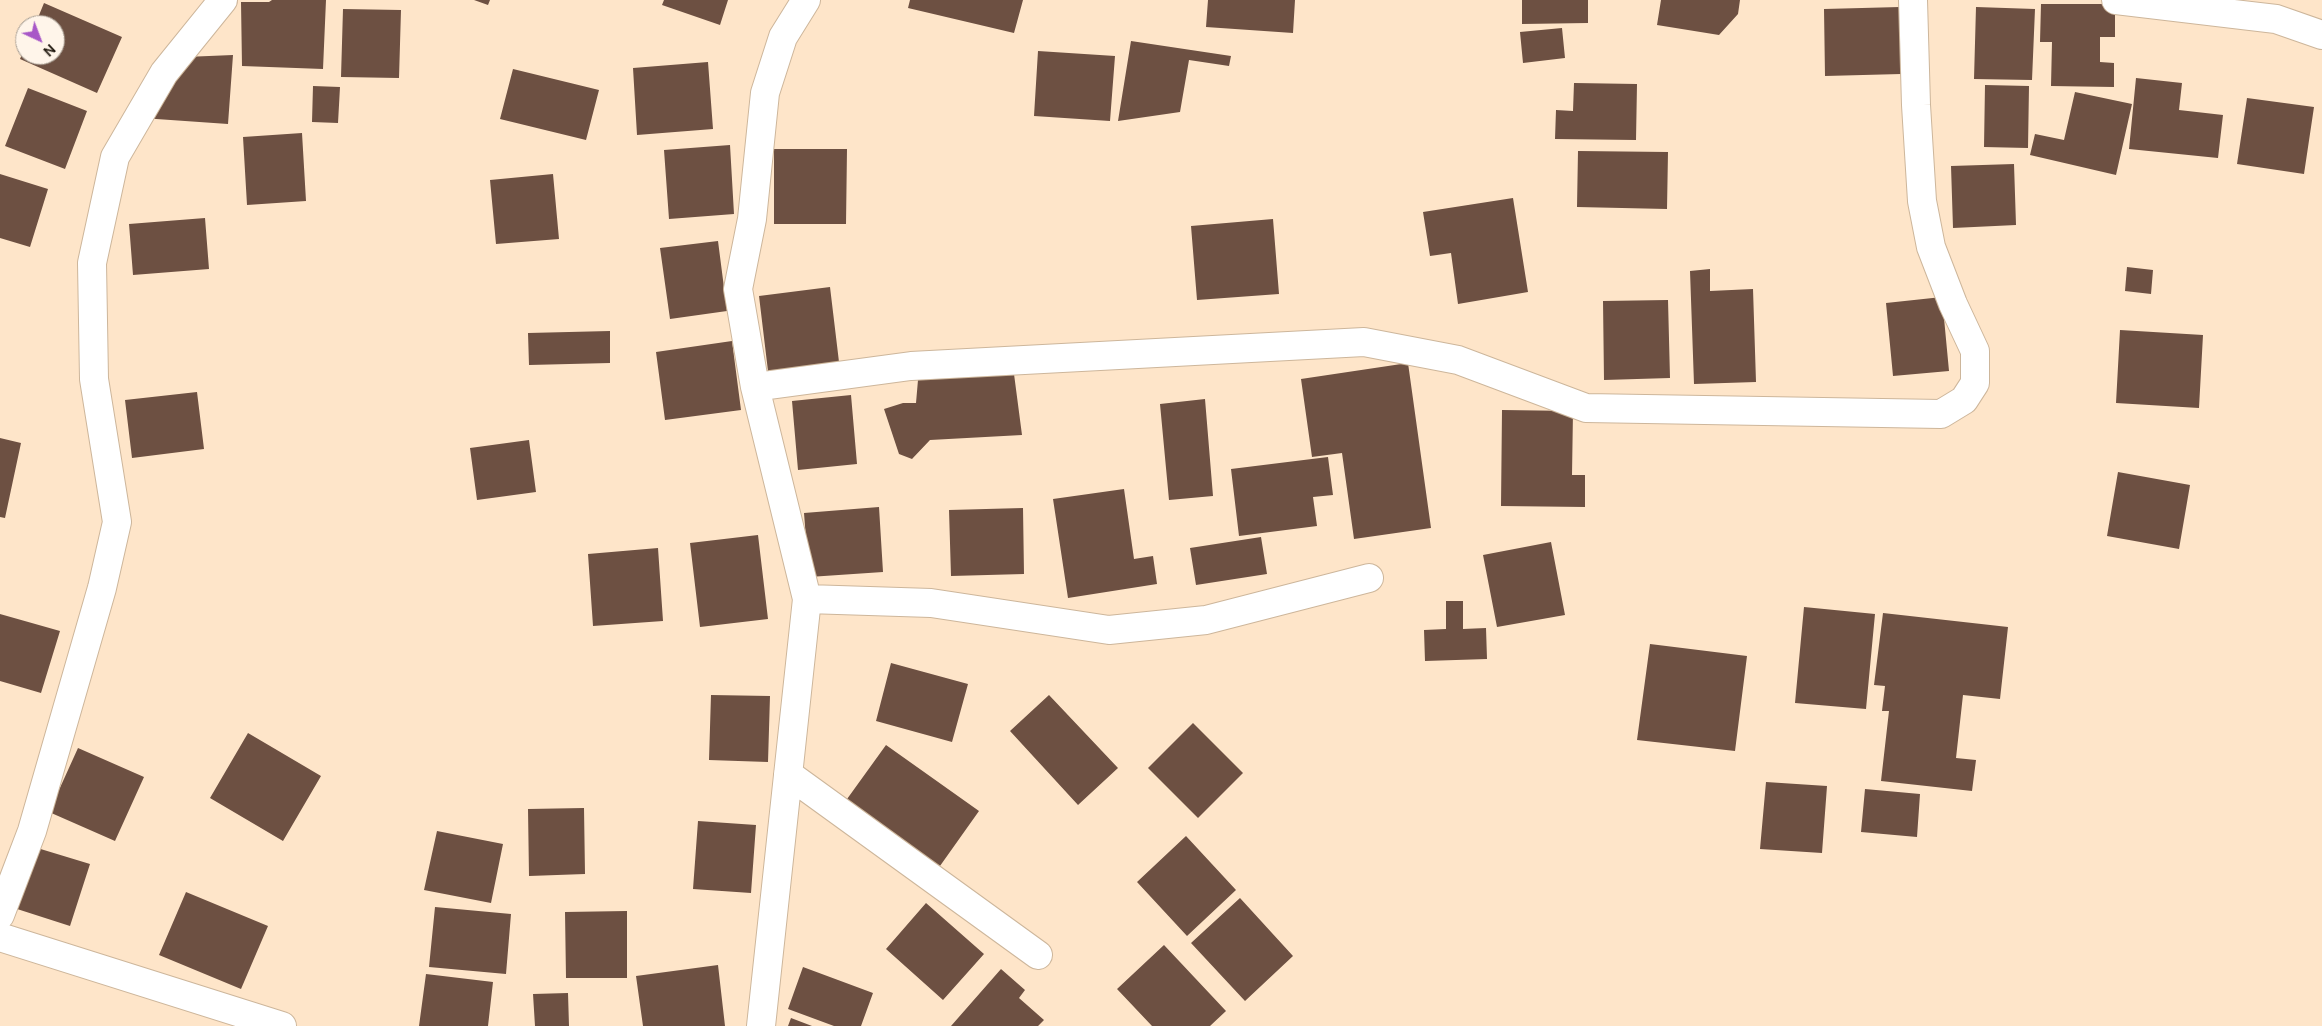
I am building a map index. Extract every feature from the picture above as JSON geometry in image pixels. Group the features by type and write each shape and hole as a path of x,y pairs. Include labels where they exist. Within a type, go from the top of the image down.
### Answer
{"street":[{"path":"0,915 32,830 102,588 117,522 94,379 92,264 114,157 164,73 223,0"},
{"path":"761,1026 807,599 755,387 738,289 752,219 765,93 783,37 806,0"},
{"path":"755,387 911,366 1364,342 1458,360 1586,408 1941,414 1964,400 1975,383 1974,351 1931,247 1922,200 1916,105 1913,0"},
{"path":"2116,0 2276,18 2322,35"},
{"path":"807,599 931,603 1110,630 1206,620 1369,578"},
{"path":"788,774 1038,955"},
{"path":"0,937 282,1026"}],"building":[{"path":"272,0 326,0 323,69 242,66 241,2 269,2"},
{"path":"474,0 490,0 488,5"},
{"path":"664,0 728,0 720,25 662,5"},
{"path":"910,0 1023,0 1014,33 908,8"},
{"path":"1208,0 1295,0 1293,33 1206,27"},
{"path":"1522,0 1588,0 1588,23 1522,24"},
{"path":"1661,0 1740,0 1738,14 1719,35 1657,25"},
{"path":"44,3 122,37 97,93 34,65 65,65 65,15 39,15"},
{"path":"2041,4 2115,4 2115,37 2100,37 2100,62 2114,63 2114,87 2051,86 2052,42 2040,42"},
{"path":"1900,7 1901,74 1825,76 1824,9"},
{"path":"1976,7 2035,9 2032,80 1974,79"},
{"path":"343,9 401,10 399,78 341,77"},
{"path":"1562,28 1565,58 1523,63 1520,32"},
{"path":"1131,41 1231,56 1229,66 1189,60 1180,112 1118,121"},
{"path":"1038,51 1115,56 1110,121 1034,116"},
{"path":"233,55 228,124 142,118 185,57"},
{"path":"708,62 713,129 637,135 633,68"},
{"path":"513,69 599,90 586,140 500,119"},
{"path":"2136,78 2182,83 2179,110 2223,115 2218,158 2129,149"},
{"path":"1574,83 1637,84 1636,140 1555,139 1556,110 1573,111"},
{"path":"1985,85 2029,86 2028,148 1984,147"},
{"path":"313,86 340,87 338,123 312,122"},
{"path":"28,88 87,111 65,169 5,146"},
{"path":"2075,92 2132,104 2116,175 2030,155 2035,134 2064,140"},
{"path":"2247,98 2314,107 2304,174 2237,164"},
{"path":"302,133 306,201 247,205 243,137"},
{"path":"730,145 734,214 669,219 664,150"},
{"path":"774,149 847,149 846,224 774,224"},
{"path":"1578,151 1668,152 1667,209 1577,207"},
{"path":"2014,164 2016,225 1953,228 1951,166"},
{"path":"0,174 48,189 30,247 0,238"},
{"path":"553,174 559,239 496,244 490,180"},
{"path":"1513,198 1528,292 1458,304 1451,253 1430,256 1423,212"},
{"path":"205,218 209,269 133,275 129,224"},
{"path":"1273,219 1279,294 1197,300 1191,226"},
{"path":"718,241 727,311 670,319 660,248"},
{"path":"2127,267 2153,270 2151,294 2125,291"},
{"path":"1710,269 1710,291 1753,289 1756,382 1694,384 1690,271"},
{"path":"830,287 839,362 768,371 759,296"},
{"path":"1942,297 1949,371 1893,376 1886,303"},
{"path":"1668,300 1670,378 1604,380 1603,301"},
{"path":"2120,330 2203,335 2199,408 2116,403"},
{"path":"610,331 610,363 529,365 528,333"},
{"path":"732,341 741,410 665,420 656,352"},
{"path":"1408,363 1431,528 1354,539 1342,453 1312,457 1301,379"},
{"path":"1014,374 1022,435 930,440 912,459 899,454 884,409 903,403 916,403 918,380"},
{"path":"197,392 204,449 132,458 125,400"},
{"path":"851,395 857,464 798,470 792,401"},
{"path":"1205,399 1213,496 1169,500 1160,404"},
{"path":"1502,410 1573,411 1572,475 1585,475 1585,507 1501,506"},
{"path":"0,438 21,443 5,518 0,517"},
{"path":"529,440 536,492 477,500 470,448"},
{"path":"1328,457 1333,495 1313,497 1317,526 1239,536 1231,469"},
{"path":"2118,472 2190,485 2179,549 2107,536"},
{"path":"1124,489 1134,559 1153,556 1157,584 1068,598 1053,499"},
{"path":"879,507 883,572 809,577 804,513"},
{"path":"1023,508 1024,574 951,576 949,510"},
{"path":"758,535 768,619 700,627 690,543"},
{"path":"1261,537 1267,574 1196,585 1190,548"},
{"path":"1551,542 1565,615 1497,627 1483,555"},
{"path":"658,548 663,621 593,626 588,554"},
{"path":"1446,601 1463,601 1463,629 1486,628 1487,659 1425,661 1424,630 1446,629"},
{"path":"1804,607 1875,614 1866,709 1795,703"},
{"path":"1883,613 2008,627 2000,699 1963,695 1956,758 1976,760 1972,791 1881,781 1889,711 1882,711 1885,686 1874,685"},
{"path":"0,614 60,631 41,693 0,681"},
{"path":"1650,644 1747,656 1735,751 1637,740"},
{"path":"891,663 968,684 952,742 876,721"},
{"path":"711,695 770,696 768,762 709,760"},
{"path":"1049,695 1118,768 1078,805 1010,731"},
{"path":"1193,723 1243,773 1198,818 1148,768"},
{"path":"248,733 321,776 283,841 210,798"},
{"path":"886,745 979,811 935,873 842,806"},
{"path":"78,748 144,777 115,841 49,812"},
{"path":"1766,782 1827,786 1822,853 1760,849"},
{"path":"1865,789 1920,794 1917,837 1861,832"},
{"path":"584,808 585,874 529,876 528,809"},
{"path":"698,821 756,825 751,893 693,889"},
{"path":"437,831 503,844 491,903 424,890"},
{"path":"1186,836 1236,890 1187,936 1137,882"},
{"path":"34,847 90,864 70,926 14,908"},
{"path":"186,892 268,926 241,989 159,955"},
{"path":"1240,898 1293,956 1245,1001 1191,943"},
{"path":"926,903 984,954 943,1000 886,949"},
{"path":"435,907 511,914 506,974 429,967"},
{"path":"627,911 627,978 566,978 565,912"},
{"path":"1164,945 1226,1011 1210,1026 1152,1026 1117,989"},
{"path":"718,965 725,1026 643,1026 636,976"},
{"path":"803,967 873,993 861,1026 834,1026 788,1009"},
{"path":"1001,969 1025,990 1019,998 1044,1020 1038,1026 951,1026"},
{"path":"426,974 493,982 488,1026 419,1026"},
{"path":"568,993 569,1026 535,1026 533,994"},
{"path":"791,1018 812,1026 788,1026"}]}
